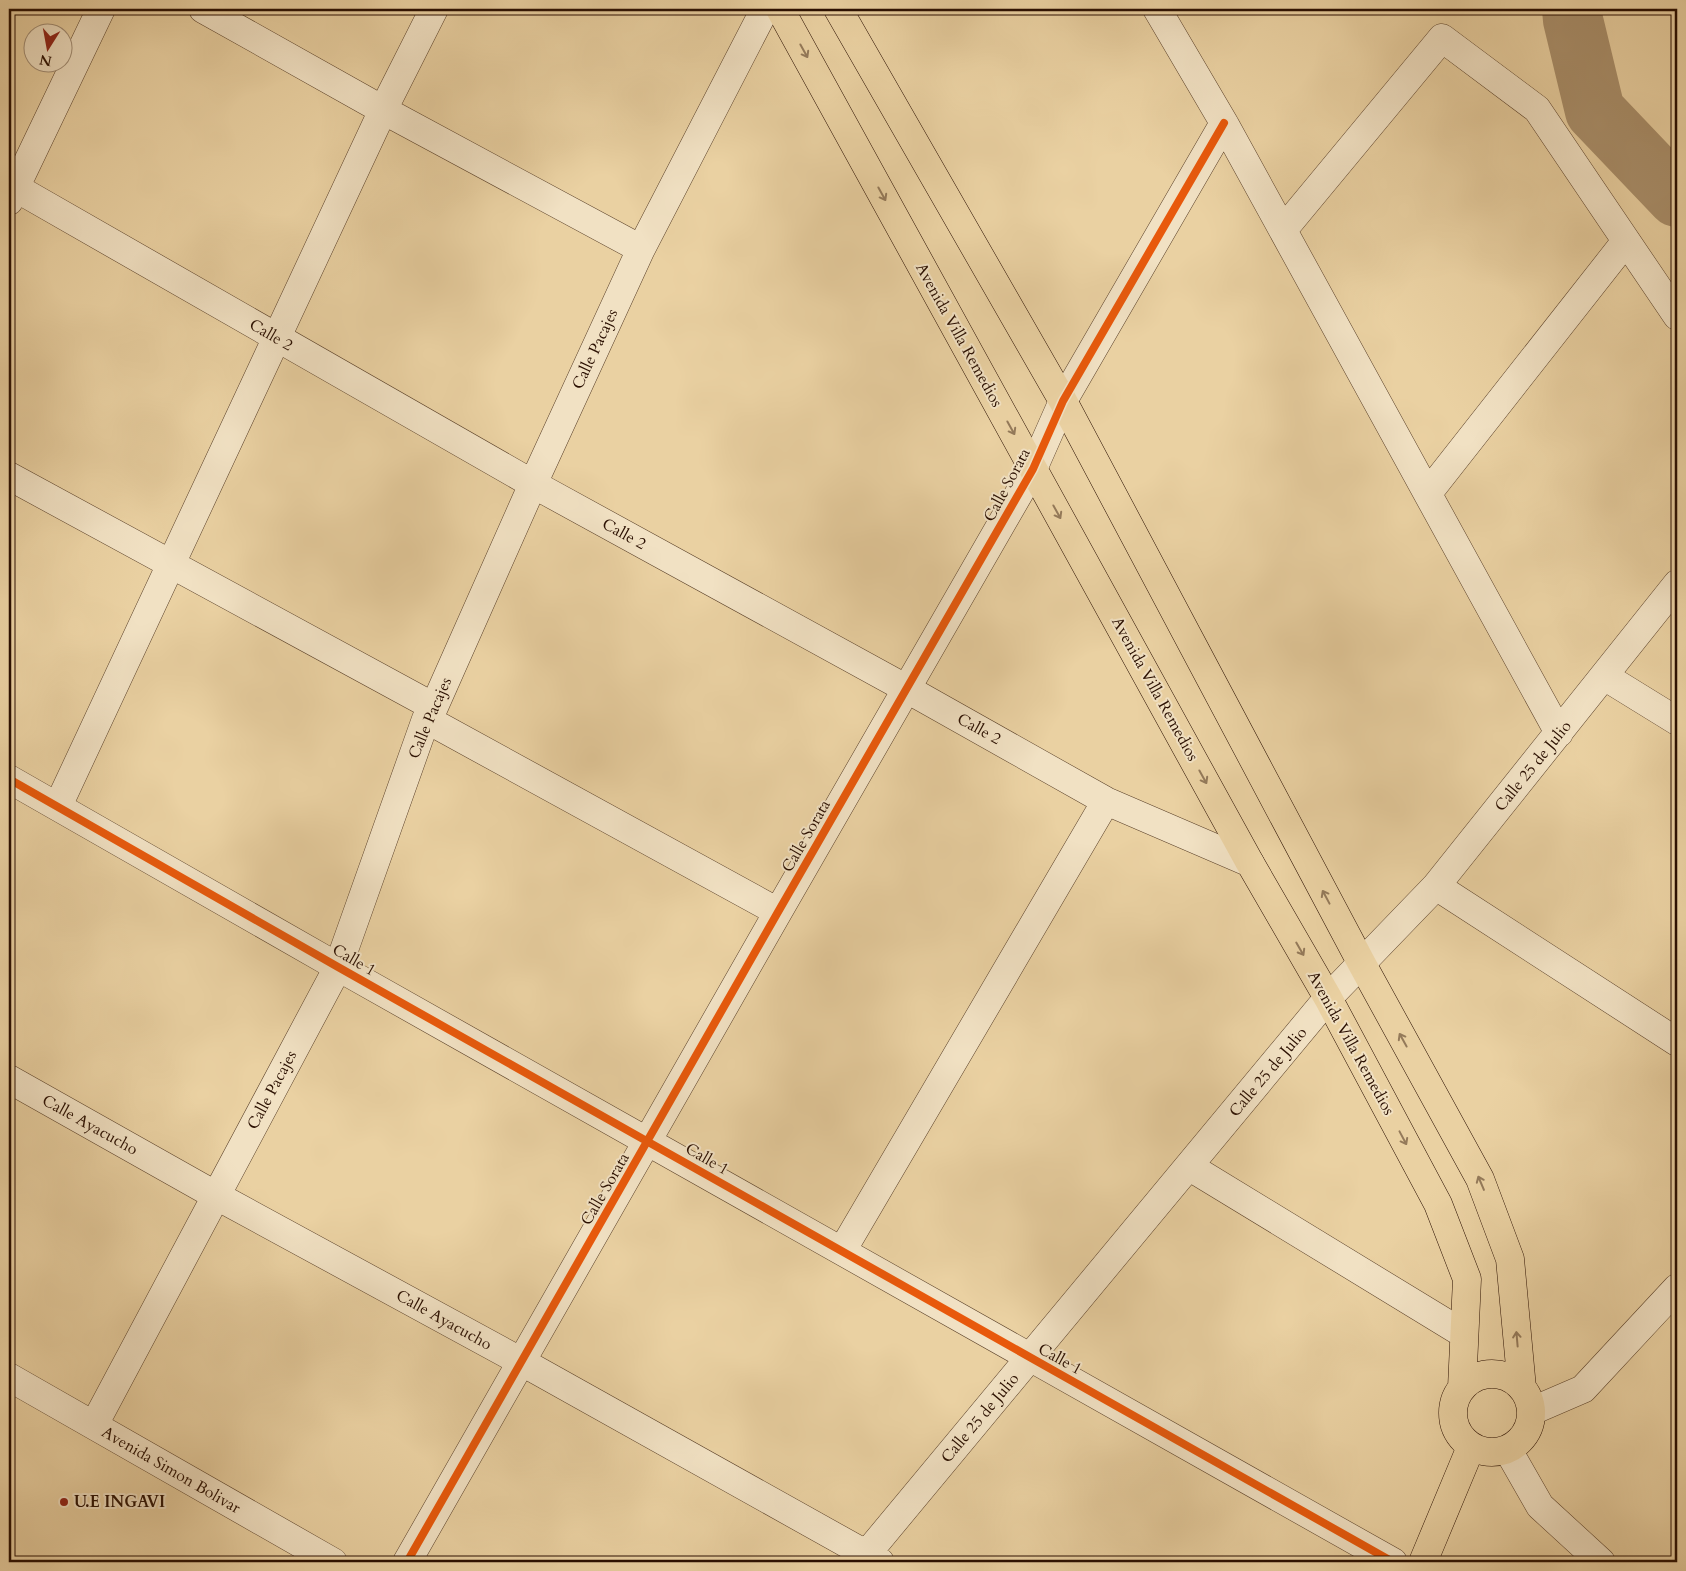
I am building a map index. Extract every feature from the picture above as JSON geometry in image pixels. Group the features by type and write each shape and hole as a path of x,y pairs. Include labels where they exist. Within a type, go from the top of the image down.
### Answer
{"main road":[{"name":"Avenida Villa Remedios","path":"780,9 1250,863 1328,998 1438,1204 1467,1278 1462,1388 1454,1400 1452,1413 1454,1427 1471,1448"},
{"path":"838,9 1063,401 1362,964 1480,1179 1510,1259 1530,1423 1526,1434 1508,1450 1490,1453 1471,1448 1423,1562"},
{"path":"1462,1388 1472,1379 1485,1375 1499,1374 1512,1379 1527,1400"}],"street":[{"path":"11,191 101,9"},
{"path":"203,9 384,110 641,249"},
{"path":"58,806 384,110 434,9"},
{"name":"Calle Pacajes","path":"94,1426 338,967 430,713 641,249 765,9"},
{"path":"1157,9 1224,123 1559,733"},
{"path":"1283,230 1442,38 1537,109 1677,316"},
{"name":"Calle Sorata","path":"407,1562 1033,469 1063,401 1224,123"},
{"name":"Calle 2","path":"11,191 277,338 533,484 907,689 1106,801 1250,863"},
{"path":"1428,493 1626,241"},
{"path":"9,476 171,564 778,912"},
{"name":"Calle 25 de Julio","path":"869,1560 1030,1358 1328,998 1436,886 1677,584"},
{"path":"1604,676 1677,720"},
{"name":"Calle 1","path":"9,778 338,967 1393,1562"},
{"path":"842,1251 1106,801"},
{"path":"1436,886 1677,1042"},
{"name":"Calle Ayacucho","path":"9,1079 215,1196 522,1362 869,1560"},
{"path":"1190,1167 1464,1334"},
{"path":"1527,1400 1583,1389 1677,1288"},
{"name":"Avenida Simon Bolivar","path":"9,1377 94,1426 290,1550 333,1562"},
{"path":"1508,1450 1540,1506 1601,1562"}],"waterway":[{"path":"1572,9 1595,111 1677,197"}],"cycle path":[{"path":"407,1562 1033,469 1063,401 1224,123"},
{"path":"9,779 338,967 1393,1562"}],"place":[{"name":"U.E INGAVI","path":"64,1502"}]}
